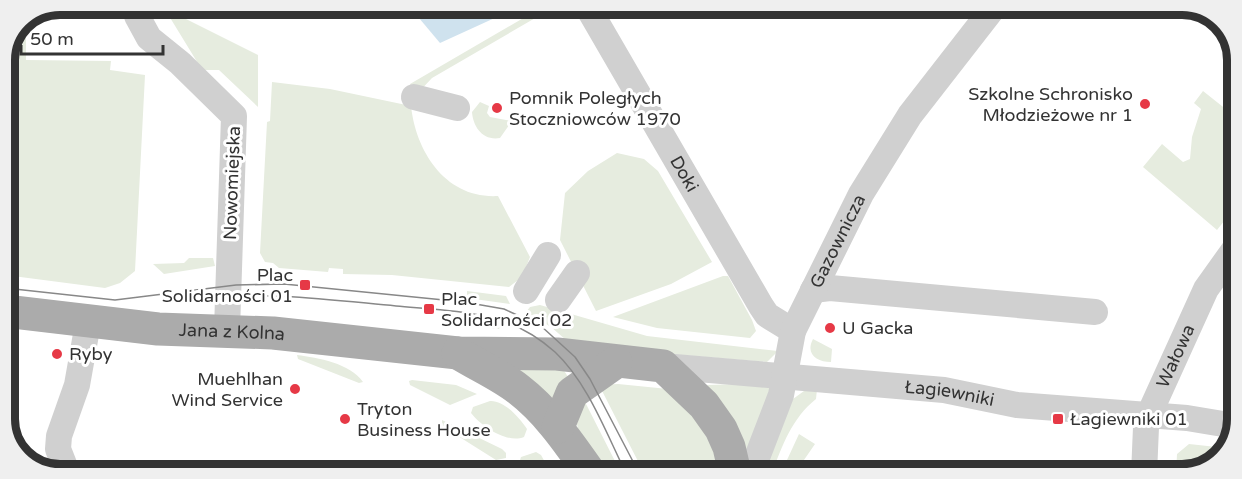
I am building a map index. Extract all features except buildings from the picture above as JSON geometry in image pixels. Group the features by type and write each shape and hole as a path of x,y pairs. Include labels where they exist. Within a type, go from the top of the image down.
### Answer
{"main road":[{"name":"Jana z Kolna","path":"15,312 88,323 273,333 458,353 557,354 663,366"},
{"name":"Jana z Kolna","path":"458,353 516,388 558,428 584,464"},
{"path":"558,428 572,393 616,362"},
{"path":"663,366 704,405 721,429 733,464"}],"street":[{"name":"Nowomiejska","path":"137,15 149,38 180,63 234,116 227,330"},
{"name":"Doki","path":"592,15 760,306 767,315 793,331"},
{"name":"Gazownicza","path":"754,464 786,376 793,331 861,194 910,115 988,15"},
{"path":"414,98 457,108"},
{"path":"526,291 548,255"},
{"name":"Wałowa","path":"1145,464 1149,416 1206,289 1227,260"},
{"path":"558,300 577,273"},
{"path":"813,290 830,288 1095,312"},
{"path":"62,460 59,436 77,384 88,323"},
{"name":"Łagiewniki","path":"663,366 954,391 1017,405 1227,425"}],"shaded area":[{"path":"178,15 258,55 258,107 219,70 204,70 199,65 169,16"},
{"path":"529,15 540,15 432,78 415,96 410,84"},
{"path":"26,31 26,60 111,61 110,70 145,75 135,271 120,283 105,288 15,276 17,68 15,68 16,51"},
{"path":"272,82 330,89 411,106 419,140 437,169 463,190 480,195 498,196 530,257 522,277 509,287 392,275 343,274 343,269 329,268 328,272 279,268 273,263 265,262 260,253 267,122 270,121"},
{"path":"1203,91 1227,110 1227,217 1217,230 1143,167 1162,144 1183,162 1190,159 1192,137 1201,109 1194,103"},
{"path":"480,102 489,106 487,113 490,117 512,121 500,138 484,135 474,123 472,112"},
{"path":"617,153 644,159 658,171 712,262 671,284 596,311 560,240 565,193 588,171"},
{"path":"189,258 213,258 215,266 164,274 153,264 184,263"},
{"path":"728,276 752,320 756,331 750,338 657,328 613,317"},
{"path":"467,291 506,296 510,304 467,298"},
{"path":"540,305 647,336 778,351 767,362 573,346 551,327 526,312 530,307"},
{"path":"449,316 501,325 499,329 448,324"},
{"path":"813,339 832,349 831,362 821,361 811,353"},
{"path":"297,355 342,366 363,382 359,383 298,359"},
{"path":"513,360 563,369 570,380 553,404 512,374"},
{"path":"409,381 456,385 477,394 450,405 410,385"},
{"path":"770,383 773,386 749,449 745,450 707,385"},
{"path":"618,384 668,389 694,411 720,464 639,464 599,385"},
{"path":"817,389 816,399 794,424 776,464 766,464 793,399 804,391"},
{"path":"583,398 616,464 603,464 578,430 577,424"},
{"path":"490,401 501,403 516,415 527,429 524,437 517,439 502,436 481,423 471,413 473,407"},
{"path":"442,420 502,449 506,453 506,458 496,460 442,426"},
{"path":"799,434 815,444 801,464 785,464"},
{"path":"1189,444 1217,447 1205,458 1188,464 1176,464 1177,454"},
{"path":"536,452 541,455 546,464 519,464 521,457"}],"water":[{"path":"426,15 501,15 440,43 419,18"}],"tram line":[{"path":"15,289 115,300 236,285 284,284 464,302 504,309 541,326 575,357 590,379 634,464"},
{"path":"201,299 250,296 323,299 459,312 484,316 512,325 542,341 567,364 587,393 622,464"}],"place":[{"name":"Szkolne Schronisko Młodzieżowe nr 1","path":"1145,104"},
{"name":"Pomnik Poległych Stoczniowców 1970","path":"497,108"},
{"name":"Plac Solidarności 01","path":"305,285"},
{"name":"Plac Solidarności 02","path":"429,309"},
{"name":"U Gacka","path":"830,328"},
{"name":"Ryby","path":"57,354"},
{"name":"Muehlhan Wind Service","path":"295,389"},
{"name":"Tryton Business House","path":"345,419"},
{"name":"Łagiewniki 01","path":"1058,419"}]}
